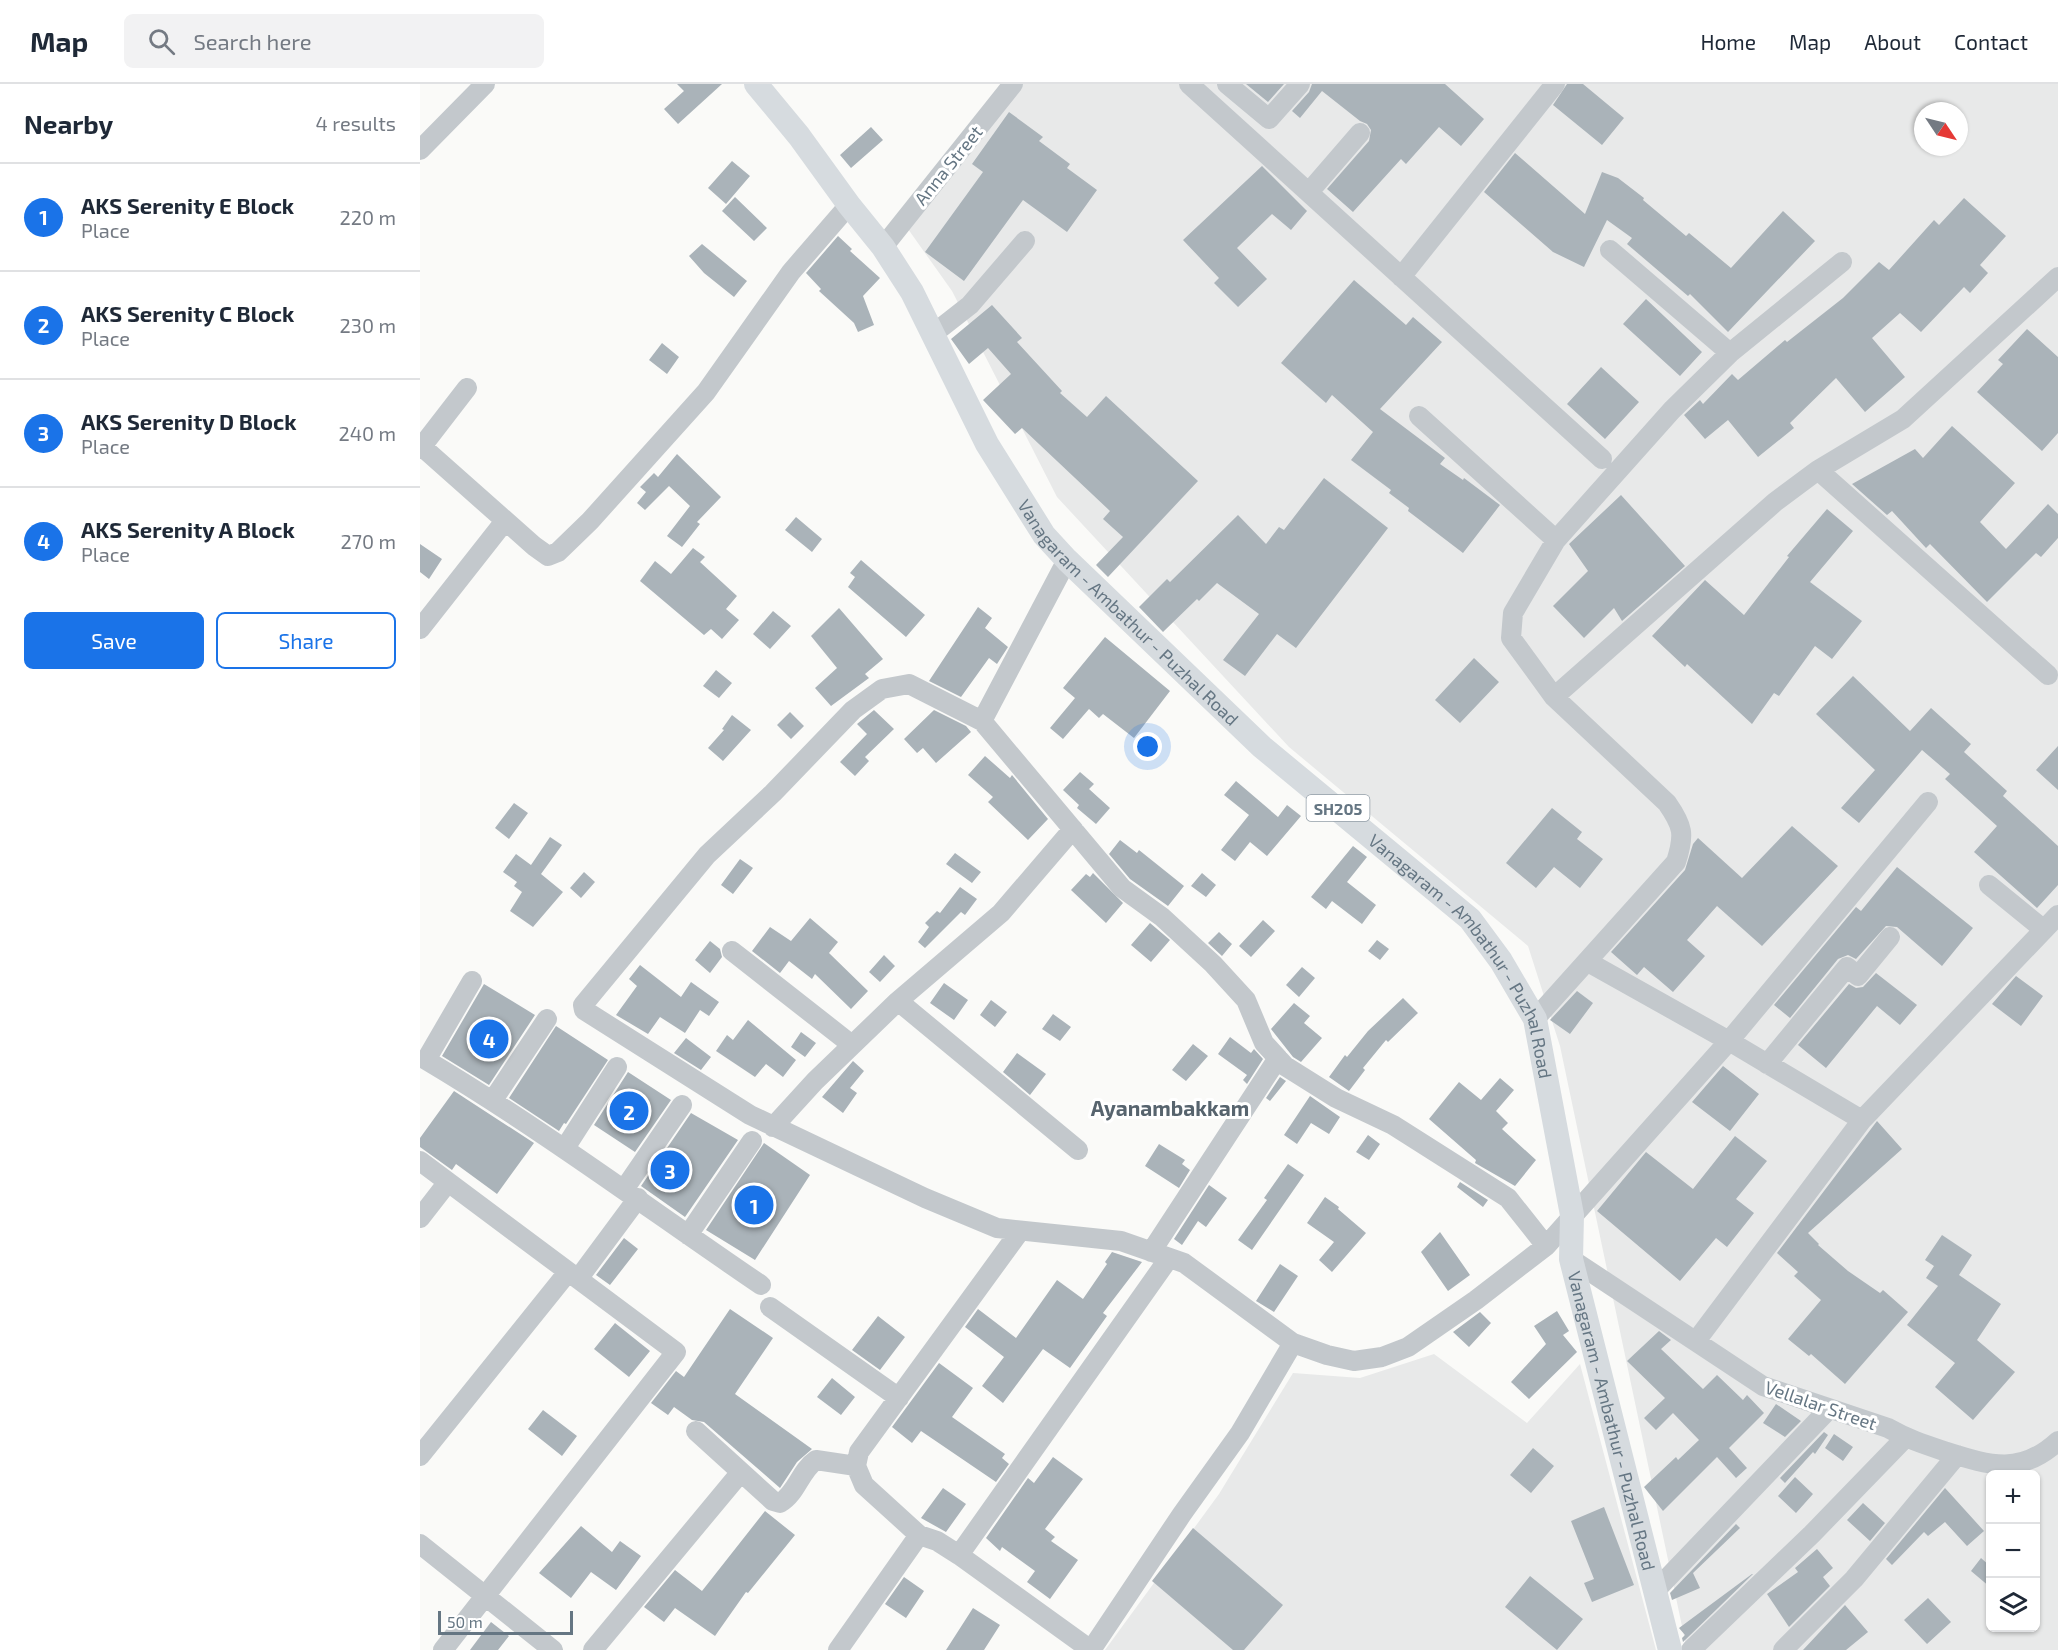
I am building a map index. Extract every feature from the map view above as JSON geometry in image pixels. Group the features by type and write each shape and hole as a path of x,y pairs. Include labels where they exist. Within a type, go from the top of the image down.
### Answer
{"main road":[{"name":"Vanagaram - Ambathur - Puzhal Road","path":"756,84 800,136 849,205 883,247 912,292 987,444 1044,535 1262,747 1470,919 1501,961 1535,1019 1572,1215 1571,1259 1670,1650"}],"street":[{"path":"420,150 485,84"},
{"name":"Anna Street","path":"883,247 1013,84"},
{"path":"1190,84 1602,459"},
{"path":"1227,84 1269,119 1300,84"},
{"path":"1401,277 1555,84"},
{"path":"1309,192 1360,133"},
{"path":"467,388 421,447 548,556 558,552 590,521 706,392 791,272 849,205"},
{"path":"933,334 970,305 1025,241"},
{"path":"1610,250 1730,353"},
{"path":"1535,1019 1676,862 1682,845 1682,824 1667,803 1554,697 1511,638 1512,613 1556,540 1672,410 1730,353 1842,262"},
{"path":"1554,697 1775,502 1818,470 1903,420 2058,277"},
{"path":"1419,416 1556,540"},
{"path":"1818,470 2048,675"},
{"path":"420,629 505,521"},
{"path":"982,721 1068,560"},
{"path":"1546,1246 1508,1198 1393,1125 1336,1098 1285,1066 1264,1042 1246,1000 1213,964 1162,917 1122,888 982,721 909,684 882,689 853,710 773,793 707,855 583,1005 587,1014 773,1127 925,1198 997,1228 1121,1241 1184,1263 1293,1343 1327,1355 1354,1361 1382,1357 1399,1351 1476,1300 1546,1246 1728,1041 1928,802"},
{"path":"773,1127 898,1001 1000,913 1073,829"},
{"path":"1989,885 2043,929"},
{"path":"1696,1341 1862,1120 2058,915"},
{"path":"1767,1064 1847,967 1858,976 1890,937"},
{"path":"732,951 852,1045"},
{"path":"1588,962 1862,1120"},
{"path":"472,981 426,1060 566,1148 761,1285"},
{"path":"898,1001 1078,1150"},
{"path":"493,1100 547,1019"},
{"path":"959,1555 1160,1255 1278,1058"},
{"path":"566,1148 617,1067"},
{"path":"420,1456 573,1276 631,1193 682,1105"},
{"path":"688,1235 752,1141"},
{"path":"420,1161 676,1352 443,1650"},
{"path":"420,1218 448,1182"},
{"path":"1020,1231 860,1452 856,1467 864,1485 919,1535 937,1541 959,1555 1091,1650 1182,1514 1240,1433 1293,1343"},
{"name":"Vellalar Street","path":"1571,1259 1763,1386 1888,1428 1905,1438 1977,1463 2010,1465 2042,1456 2058,1441"},
{"path":"770,1307 898,1398"},
{"path":"1655,1591 1829,1408"},
{"path":"696,1431 773,1501 780,1503 789,1497 816,1460 856,1467"},
{"path":"1691,1650 1812,1534 1905,1438"},
{"path":"1783,1650 1854,1580 1958,1455"},
{"path":"593,1650 741,1472"},
{"path":"838,1650 919,1535"},
{"path":"420,1544 553,1650"}],"shaded area":[{"path":"1020,84 2058,84 2058,1650 1687,1650 1560,1046 1528,946 1289,747 1057,497 952,291 908,229"},
{"path":"1434,1354 1527,1423 1580,1364 1656,1650 1105,1650 1219,1494 1293,1373 1360,1378"}],"building":[{"path":"677,84 722,84 678,124 664,109 684,91"},
{"path":"1246,84 1284,84 1268,102"},
{"path":"1312,84 1445,84 1484,119 1461,146 1439,127 1406,164 1401,159 1353,212 1327,189 1369,141 1371,130 1367,124 1322,91 1300,118 1292,111 1309,92"},
{"path":"1567,84 1583,84 1624,118 1602,145 1553,105"},
{"path":"1009,112 1043,137 1039,141 1070,164 1067,168 1097,190 1067,232 1023,200 964,281 925,252 983,172 972,164"},
{"path":"871,127 883,140 851,168 840,155"},
{"path":"1515,153 1585,214 1602,172 1618,178 1686,236 1689,233 1731,268 1783,211 1815,241 1728,332 1690,294 1688,296 1627,244 1632,238 1607,220 1584,267 1553,252 1484,192"},
{"path":"732,161 750,176 726,204 708,188"},
{"path":"1262,166 1307,211 1291,230 1272,214 1237,248 1267,279 1238,307 1214,283 1219,278 1183,240"},
{"path":"735,197 767,228 754,241 722,211"},
{"path":"1964,198 2006,236 1980,265 1988,273 1970,293 1964,287 1921,332 1900,313 1872,338 1905,377 1865,412 1836,378 1790,423 1794,428 1758,457 1728,420 1705,439 1684,415 1700,400 1703,404 1732,374 1738,380 1785,340 1787,342 1843,298 1879,262 1889,270 1934,220 1939,225"},
{"path":"838,236 852,249 850,251 880,278 863,296 874,325 858,332 854,323 819,291 821,289 806,273"},
{"path":"702,244 747,281 734,297 704,273 689,256"},
{"path":"1354,280 1406,325 1413,317 1442,342 1380,409 1445,458 1440,464 1463,480 1464,478 1500,505 1463,553 1408,511 1409,508 1389,493 1391,490 1351,460 1373,432 1332,395 1326,403 1281,363"},
{"path":"1646,299 1702,352 1680,376 1623,324"},
{"path":"992,305 1022,338 1017,342 1062,391 1060,393 1087,417 1106,396 1198,481 1108,577 1096,565 1123,537 1103,519 1110,511 1022,428 1015,434 983,400 1011,374 988,348 969,364 951,339"},
{"path":"2027,329 2058,357 2058,433 2042,451 1977,392 2003,364 1998,360"},
{"path":"662,343 679,357 667,374 649,360"},
{"path":"1601,367 1639,402 1605,439 1567,404"},
{"path":"1952,426 2015,483 1980,522 2006,549 2048,504 2058,514 2058,538 2041,557 2036,553 1987,602 1930,544 1926,548 1892,511 1887,515 1852,484 1915,449 1923,458"},
{"path":"677,454 721,497 697,522 700,524 682,547 667,536 690,506 669,486 645,510 637,503 646,492 640,487 654,473 658,477"},
{"path":"1324,478 1388,528 1296,648 1277,634 1245,676 1223,660 1259,614 1217,583 1163,632 1139,607 1167,579 1170,582 1238,515 1266,544 1279,527 1284,530"},
{"path":"1621,495 1685,566 1622,621 1614,608 1584,638 1553,606 1588,571 1569,544"},
{"path":"1827,509 1853,531 1810,582 1862,621 1832,659 1815,646 1779,696 1774,693 1752,724 1687,664 1685,667 1652,636 1705,580 1744,615 1789,557 1787,556"},
{"path":"796,517 822,539 812,552 785,530"},
{"path":"420,544 442,559 429,579 420,572"},
{"path":"693,548 705,557 700,562 737,596 726,609 739,620 722,639 711,629 704,635 640,581 655,561 671,574"},
{"path":"861,560 925,615 906,637 848,587 855,577 850,573"},
{"path":"978,607 992,618 985,628 1008,647 997,664 989,658 961,697 929,681"},
{"path":"839,608 883,659 865,674 869,678 831,706 815,688 837,668 811,636"},
{"path":"773,611 791,626 770,649 753,634"},
{"path":"1105,637 1170,691 1134,738 1103,714 1099,718 1089,709 1063,739 1050,728 1075,698 1063,688"},
{"path":"1474,658 1499,682 1460,723 1435,700"},
{"path":"716,670 732,683 719,698 703,686"},
{"path":"1853,676 1910,731 1931,708 1971,744 1964,752 2007,791 2003,796 2058,846 2058,885 2037,908 1974,852 1997,826 1945,779 1950,774 1922,750 1859,823 1841,808 1875,770 1816,714"},
{"path":"874,710 894,729 865,757 869,761 855,776 840,762 867,734 857,724"},
{"path":"934,710 966,726 971,732 936,763 923,748 917,753 904,739"},
{"path":"790,712 804,726 791,739 777,725"},
{"path":"732,715 751,730 723,761 708,748 724,730 722,729"},
{"path":"2058,746 2058,790 2036,770"},
{"path":"985,756 1010,778 1012,775 1048,819 1028,840 988,802 993,797 968,775"},
{"path":"1080,772 1094,784 1089,789 1110,808 1096,824 1077,808 1079,805 1063,790"},
{"path":"1236,781 1278,817 1287,805 1301,816 1267,856 1250,842 1235,861 1221,850 1249,815 1224,795"},
{"path":"514,803 528,813 509,839 495,828"},
{"path":"1552,808 1582,832 1577,839 1603,859 1580,888 1554,867 1536,888 1506,863"},
{"path":"1792,826 1838,866 1762,946 1717,906 1687,940 1705,956 1673,992 1644,967 1637,975 1611,952 1685,870 1693,844 1698,838 1742,878"},
{"path":"550,837 562,845 541,874 563,892 533,927 510,911 522,892 514,886 517,882 503,872 516,854 531,865"},
{"path":"1120,840 1137,853 1139,850 1184,886 1168,906 1130,879 1109,854"},
{"path":"1353,846 1367,857 1347,882 1376,905 1362,924 1332,901 1326,909 1311,897"},
{"path":"955,853 981,872 972,883 946,864"},
{"path":"740,859 753,868 733,894 721,885"},
{"path":"1897,867 1973,928 1942,966 1897,927 1886,926 1856,959 1848,955 1838,959 1790,1018 1774,1005 1856,907 1861,911"},
{"path":"584,872 595,882 581,898 570,888"},
{"path":"1093,873 1123,903 1106,923 1071,890 1086,874 1090,877"},
{"path":"1202,873 1216,885 1206,897 1191,886"},
{"path":"960,887 977,899 965,915 961,912 925,948 918,942 929,927 925,923 937,911 940,913"},
{"path":"810,918 838,942 829,953 868,991 851,1009 815,974 812,979 789,961 780,973 752,951 770,927 791,941"},
{"path":"1263,920 1275,931 1251,957 1239,946"},
{"path":"1150,923 1170,940 1151,962 1131,945"},
{"path":"1219,932 1232,944 1222,956 1208,943"},
{"path":"1377,940 1389,949 1380,960 1368,951"},
{"path":"710,941 720,949 722,957 710,973 695,960"},
{"path":"884,955 895,966 880,982 869,972"},
{"path":"640,965 681,997 691,982 719,1002 709,1016 700,1010 685,1033 660,1017 648,1034 616,1015 637,986 629,979"},
{"path":"1302,967 1315,978 1299,997 1286,985"},
{"path":"1876,973 1917,1005 1900,1025 1877,1006 1826,1068 1798,1045 1849,984 1856,988 1863,987"},
{"path":"2016,976 2043,996 2021,1026 1992,1004"},
{"path":"944,983 968,1000 954,1020 930,1003"},
{"path":"484,984 535,1015 489,1085 442,1056"},
{"path":"1577,991 1593,1003 1570,1034 1550,1020"},
{"path":"1403,998 1418,1013 1388,1042 1386,1040 1363,1068 1365,1070 1349,1091 1329,1077 1345,1055 1347,1057 1368,1031"},
{"path":"991,1000 1007,1012 995,1027 980,1015"},
{"path":"1294,1003 1310,1016 1304,1023 1322,1038 1301,1062 1293,1057 1271,1029"},
{"path":"1053,1014 1071,1027 1060,1041 1042,1029"},
{"path":"748,1020 796,1060 783,1077 766,1064 755,1077 716,1051 727,1035 733,1040"},
{"path":"556,1026 608,1060 559,1131 509,1098"},
{"path":"801,1032 816,1043 805,1057 791,1047"},
{"path":"1230,1037 1251,1053 1254,1049 1263,1059 1247,1084 1243,1080 1247,1075 1218,1054"},
{"path":"686,1038 711,1057 701,1070 674,1053"},
{"path":"1193,1044 1208,1056 1186,1081 1172,1070"},
{"path":"1017,1053 1046,1074 1030,1095 1003,1072"},
{"path":"853,1061 864,1071 850,1088 857,1093 843,1113 822,1097"},
{"path":"1723,1066 1759,1094 1730,1131 1692,1102"},
{"path":"628,1072 671,1100 635,1152 594,1125"},
{"path":"1280,1077 1286,1081 1270,1101 1266,1098"},
{"path":"1500,1078 1514,1090 1496,1111 1508,1123 1502,1129 1536,1160 1515,1186 1475,1163 1476,1160 1429,1119 1459,1082 1481,1100"},
{"path":"454,1091 534,1143 497,1194 456,1164 452,1170 420,1147 420,1138"},
{"path":"1310,1096 1340,1117 1329,1134 1311,1123 1297,1144 1284,1135"},
{"path":"691,1113 738,1140 685,1217 641,1186"},
{"path":"1877,1121 1902,1149 1808,1233 1818,1245 1848,1271 1880,1293 1883,1290 1908,1312 1845,1384 1811,1354 1809,1356 1788,1339 1821,1300 1794,1276 1798,1272 1777,1253"},
{"path":"1368,1135 1380,1144 1369,1160 1356,1152"},
{"path":"1735,1136 1767,1161 1736,1199 1754,1213 1727,1247 1716,1238 1680,1281 1597,1211 1646,1152 1693,1189"},
{"path":"764,1143 810,1175 755,1260 706,1230"},
{"path":"1159,1144 1185,1160 1182,1164 1190,1170 1179,1188 1145,1166"},
{"path":"1288,1164 1304,1175 1252,1250 1238,1240 1267,1200 1264,1198"},
{"path":"1460,1182 1488,1200 1483,1207 1457,1187"},
{"path":"1209,1185 1227,1198 1206,1227 1198,1221 1182,1245 1174,1239"},
{"path":"1325,1197 1366,1233 1332,1272 1319,1260 1334,1242 1307,1223"},
{"path":"1440,1232 1470,1275 1448,1291 1421,1252"},
{"path":"1942,1235 1972,1255 1959,1275 2001,1304 1977,1340 2015,1372 1973,1420 1935,1387 1955,1363 1907,1325 1938,1286 1926,1278 1934,1266 1925,1260"},
{"path":"624,1238 638,1249 610,1285 596,1275"},
{"path":"1112,1252 1142,1262 1103,1313 1107,1316 1070,1368 1043,1349 1003,1403 982,1386 1004,1357 965,1327 978,1309 1016,1338 1057,1280 1083,1299 1107,1264 1105,1262"},
{"path":"1280,1264 1298,1276 1274,1312 1256,1301"},
{"path":"730,1309 773,1338 735,1394 812,1449 797,1462 780,1488 704,1422 692,1420 674,1407 668,1415 651,1403 676,1371 684,1377"},
{"path":"1557,1311 1569,1331 1563,1335 1577,1352 1529,1399 1511,1382 1546,1344 1534,1326"},
{"path":"1480,1312 1491,1323 1469,1347 1453,1332"},
{"path":"878,1316 905,1337 880,1370 852,1350"},
{"path":"615,1323 650,1351 629,1377 594,1349"},
{"path":"1659,1331 1671,1340 1661,1349 1703,1389 1717,1375 1743,1400 1747,1395 1764,1413 1729,1448 1747,1468 1736,1478 1717,1457 1663,1511 1644,1487 1676,1457 1678,1460 1699,1440 1673,1413 1656,1430 1644,1418 1665,1398 1627,1361"},
{"path":"939,1363 973,1388 952,1417 1005,1454 1002,1458 1009,1464 996,1482 921,1431 912,1443 892,1427"},
{"path":"832,1378 855,1397 841,1415 817,1397"},
{"path":"1776,1404 1801,1421 1785,1437 1763,1423"},
{"path":"543,1410 577,1436 562,1456 528,1429"},
{"path":"1824,1432 1828,1435 1815,1454 1813,1452 1785,1483 1780,1478"},
{"path":"1834,1434 1853,1447 1843,1461 1825,1448"},
{"path":"1533,1448 1554,1466 1531,1493 1510,1475"},
{"path":"1053,1457 1083,1479 1045,1529 1055,1537 1051,1541 1078,1560 1050,1599 1027,1582 1035,1571 1002,1547 1000,1551 986,1538 1028,1478 1034,1483"},
{"path":"1795,1477 1813,1494 1796,1513 1778,1496"},
{"path":"943,1488 966,1504 946,1532 921,1518"},
{"path":"1945,1488 1984,1531 1967,1546 1945,1522 1928,1536 1924,1532 1892,1565 1886,1559"},
{"path":"1863,1503 1885,1523 1870,1541 1847,1520"},
{"path":"1604,1507 1634,1585 1592,1602 1584,1583 1594,1579 1571,1521"},
{"path":"765,1511 795,1535 748,1593 746,1592 715,1636 675,1608 664,1622 644,1607 675,1570 702,1591"},
{"path":"1736,1524 1740,1528 1693,1573 1700,1588 1672,1600 1670,1593"},
{"path":"581,1526 612,1552 620,1541 641,1556 616,1590 591,1572 571,1598 539,1573"},
{"path":"1193,1528 1283,1605 1244,1650 1233,1650 1152,1581"},
{"path":"1817,1549 1833,1568 1823,1577 1830,1586 1789,1627 1767,1594 1798,1572 1795,1568"},
{"path":"1981,1558 1986,1562 1986,1584 1971,1571"},
{"path":"1752,1574 1683,1642 1682,1638 1685,1635 1679,1628"},
{"path":"1530,1576 1583,1619 1557,1650 1505,1607"},
{"path":"904,1577 924,1591 906,1618 885,1604"},
{"path":"1928,1598 1951,1622 1927,1644 1904,1620"},
{"path":"1845,1605 1868,1632 1846,1650 1803,1650"},
{"path":"973,1608 1000,1625 984,1650 946,1650"},
{"path":"491,1622 509,1636 498,1650 470,1650"}],"place":[{"name":"AKS Serenity A Block","path":"489,1039"},
{"name":"AKS Serenity C Block","path":"629,1111"},
{"name":"AKS Serenity D Block","path":"670,1170"},
{"name":"AKS Serenity E Block","path":"754,1205"}],"district":[{"name":"Ayanambakkam","path":"1170,1107"}]}
